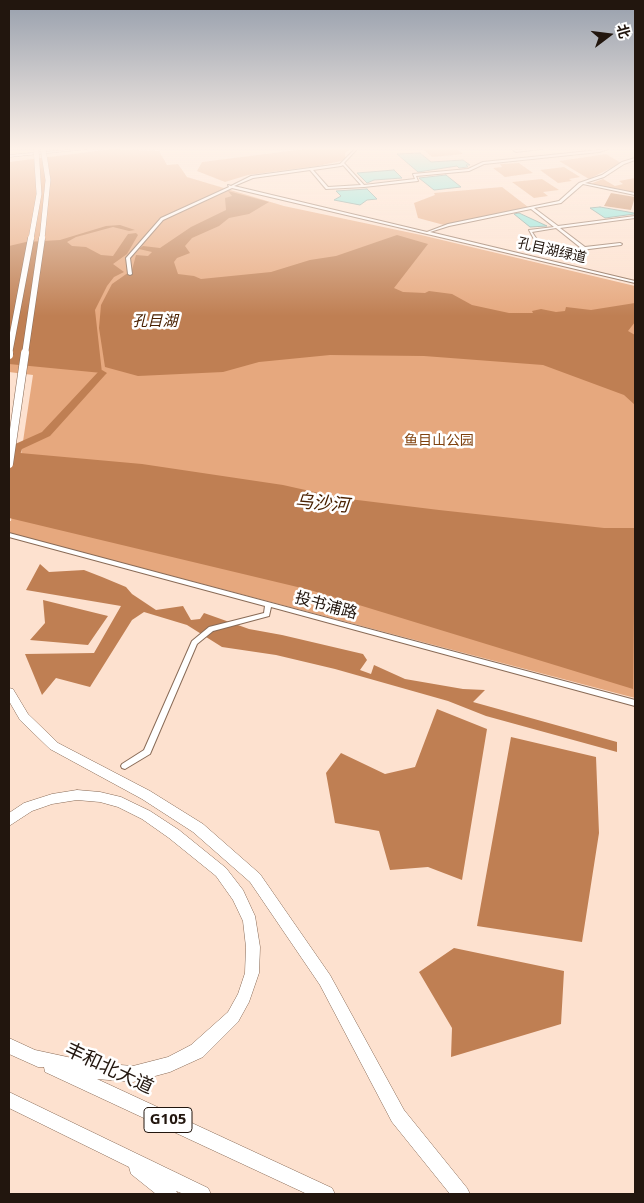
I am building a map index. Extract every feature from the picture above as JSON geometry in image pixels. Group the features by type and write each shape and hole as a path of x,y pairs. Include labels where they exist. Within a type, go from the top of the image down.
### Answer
{"highway":[{"path":"9,355 37,204"},
{"path":"9,464 47,204"},
{"path":"9,692 24,717 54,746 146,795 198,828 254,878 325,980 398,1116 462,1194"},
{"path":"9,820 28,807 52,799 77,795 100,797 121,802 146,815 198,852 221,872 238,895 250,921 253,947 252,973 234,1018 197,1051 170,1064 132,1074 95,1071 33,1057"},
{"name":"丰和北大道","path":"9,1046 326,1194"},
{"path":"9,1100 202,1194"},
{"path":"97,1142 150,1177 169,1194"}],"street":[{"path":"130,274 128,258 162,219 192,204"},
{"name":"孔目湖绿道","path":"305,204 635,282"},
{"path":"426,233 448,225 550,204"},
{"path":"532,208 585,249"},
{"path":"620,244 573,250 537,242 530,231 556,226 635,217"},
{"name":"投书浦路","path":"9,534 635,703"},
{"path":"125,766 147,752 194,643 211,629 267,614 268,604"}],"green space":[{"name":"鱼目山公园","path":"9,204 278,204 421,235 635,286 635,698 9,533 9,521 11,521 33,375 9,372"},
{"path":"414,204 524,204 528,207 444,225 418,218"}],"water":[{"name":"孔目湖","path":"226,204 265,204 249,214 229,218 219,226 192,238 185,246 190,253 177,258 174,262 178,274 201,279 271,272 310,260 336,256 397,235 428,244 394,288 403,292 425,293 429,291 452,294 472,305 509,313 533,313 532,311 541,309 556,312 565,311 566,307 591,310 635,303 635,322 628,331 635,335 635,405 624,395 543,365 424,356 330,355 259,362 223,372 138,376 105,367 99,328 101,305 112,284 132,270 136,255 148,256 152,252 139,249 143,246 160,248 191,227 226,210"},
{"path":"605,204 633,204 631,210 604,206"},
{"name":"孔目湖","path":"120,225 135,230 129,231 113,227 76,237 67,242 72,246 86,247 101,255 113,256 128,234 136,233 138,235 127,254 113,264 124,272 114,277 107,286 95,310 102,373 9,364 9,246 26,242 60,240 106,226"},
{"name":"乌沙河","path":"9,452 142,464 283,485 341,498 439,510 604,528 635,528 633,689 310,590 9,518"},
{"path":"40,564 49,572 84,570 102,577 126,587 132,594 156,610 183,606 191,620 200,619 204,613 249,629 363,654 367,660 360,670 371,674 374,665 405,679 463,689 485,690 473,702 617,742 617,752 486,716 448,701 335,669 276,655 222,647 187,625 144,612 132,620 90,687 56,678 42,695 25,654 94,653 121,606 26,590"},
{"path":"43,600 108,616 88,645 30,640 45,623"},
{"path":"437,709 487,729 462,880 428,867 390,870 379,831 335,823 326,773 341,753 385,774 415,767"},
{"path":"511,737 596,757 599,833 582,942 477,926"},
{"path":"454,948 564,971 561,1024 451,1057 452,1028 419,972"}],"building":[{"path":"600,207 634,214 605,218 590,208"},
{"path":"519,213 547,226 530,227 514,214"}],"waterway":[{"path":"14,459 17,447 46,434 102,373"}]}
